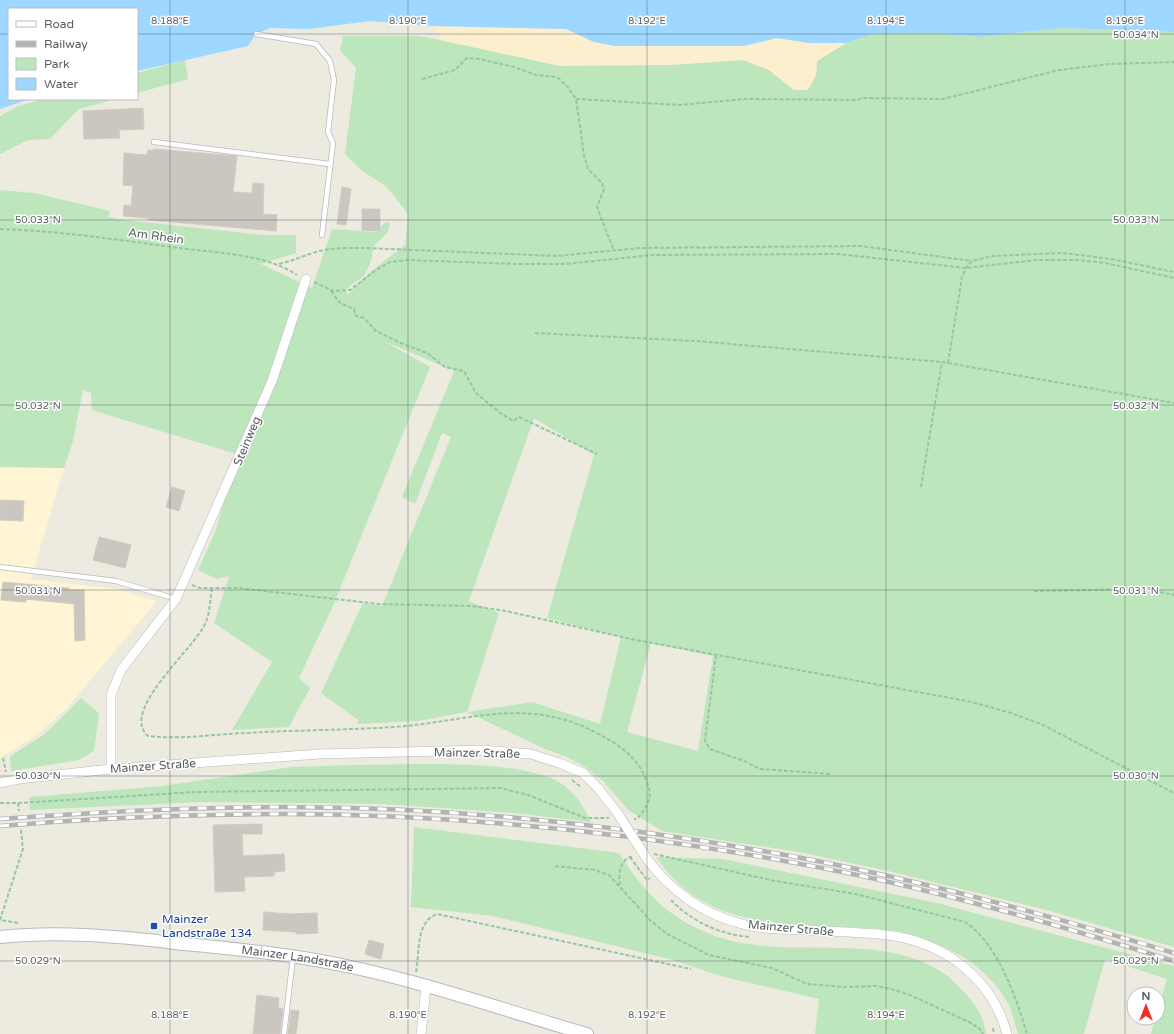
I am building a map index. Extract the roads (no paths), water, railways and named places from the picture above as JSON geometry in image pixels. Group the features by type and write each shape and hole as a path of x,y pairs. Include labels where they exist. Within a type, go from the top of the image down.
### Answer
{"main road":[{"name":"Mainzer Landstraße","path":"0,937 55,935 118,938 293,957 353,967 587,1034"}],"street":[{"name":"Steinweg","path":"111,769 112,695 120,670 176,599 272,381 306,279"},
{"name":"Mainzer Straße","path":"0,783 19,779 111,769 320,754 482,750 531,754 562,764 583,773 598,788 615,815 649,857 660,876 674,890 693,903 723,918 742,924 768,928 888,935 913,941 959,962 982,984 996,1003 1007,1034"},
{"path":"421,1034 426,987"}],"lane":[{"path":"256,34 316,44 330,61 334,80 328,132 333,143 322,234"},
{"path":"154,142 330,164"},
{"path":"0,567 116,581 176,599"},
{"path":"284,1034 293,957"}],"water":[{"path":"0,0 1174,0 1174,32 1061,28 979,37 945,34 873,34 846,43 809,43 777,38 744,46 615,46 594,42 566,29 433,26 370,21 309,29 270,28 256,34 248,46 138,71 138,8 8,8 8,100 27,100 0,109"}],"railway":[{"path":"0,819 143,810 287,807 410,810 472,814 597,826 658,834 780,854 880,874 1028,911 1174,953"},
{"path":"0,826 143,817 287,814 359,815 431,819 576,831 720,850 862,876 941,894 1019,915 1174,961"}],"place":[{"name":"Mainzer Landstraße 134","path":"154,926"}]}
